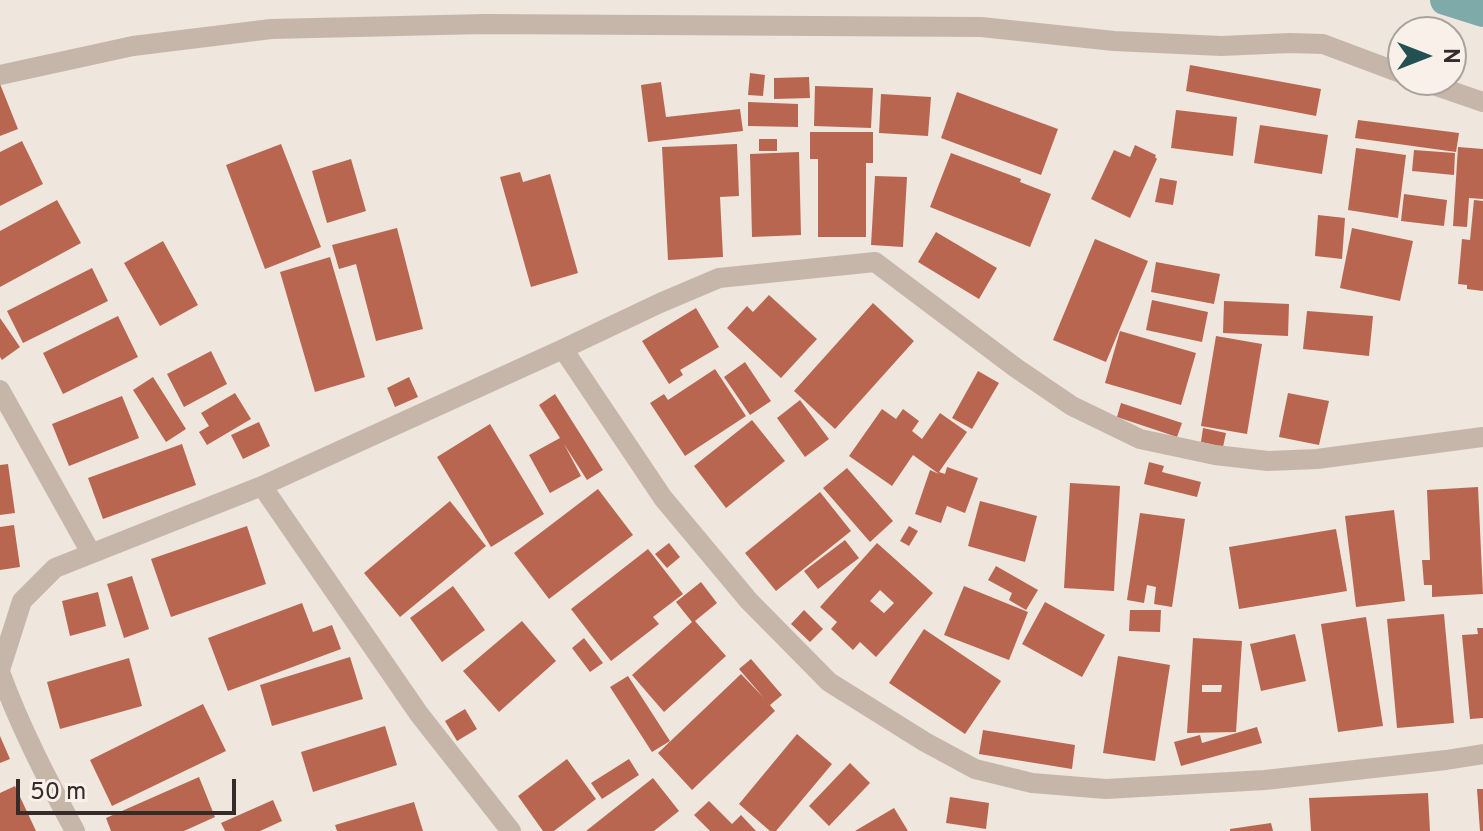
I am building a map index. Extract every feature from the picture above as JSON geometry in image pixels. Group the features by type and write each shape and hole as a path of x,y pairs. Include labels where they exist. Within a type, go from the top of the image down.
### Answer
{"street":[{"path":"0,75 133,46 271,29 485,24 981,27 1114,41 1221,46 1323,44 1387,68"},
{"path":"75,831 15,713 0,671 22,601 55,568 262,486 719,278 875,262 1072,406 1140,439 1215,455 1268,461 1317,459 1483,437"},
{"path":"563,349 663,498 759,611 829,682 925,742 975,769 1032,783 1106,789 1265,780 1483,754"},
{"path":"0,390 91,553"},
{"path":"262,486 419,714 511,831"}],"building":[{"path":"1190,65 1321,89 1316,116 1186,91"},
{"path":"750,73 765,75 763,96 748,95"},
{"path":"809,77 810,98 774,99 774,78"},
{"path":"661,82 666,117 740,109 743,131 648,142 641,85"},
{"path":"0,84 18,129 0,136"},
{"path":"815,86 873,88 871,128 814,126"},
{"path":"957,92 1058,129 1041,175 941,138"},
{"path":"881,94 931,97 928,136 879,133"},
{"path":"748,102 798,104 798,127 748,126"},
{"path":"1176,110 1237,117 1233,156 1171,148"},
{"path":"1358,120 1459,133 1456,152 1355,138"},
{"path":"1260,125 1328,135 1322,174 1254,163"},
{"path":"810,132 873,132 873,163 866,163 866,237 818,237 818,159 810,159"},
{"path":"759,139 777,139 777,151 759,151"},
{"path":"22,141 43,184 0,206 0,152"},
{"path":"281,144 321,247 265,269 226,165"},
{"path":"737,144 739,196 720,197 723,257 668,260 662,147"},
{"path":"1135,145 1156,155 1157,159 1130,218 1091,199 1114,150 1130,157"},
{"path":"1458,147 1483,149 1483,199 1469,198 1467,227 1453,226"},
{"path":"1356,148 1406,155 1398,218 1348,210"},
{"path":"1414,150 1455,153 1454,175 1412,171"},
{"path":"799,152 801,235 752,237 750,154"},
{"path":"951,153 1021,179 1020,182 1051,194 1030,247 930,207"},
{"path":"351,159 366,211 327,223 312,171"},
{"path":"520,172 523,182 550,174 578,273 531,287 500,177"},
{"path":"875,176 907,177 903,247 871,245"},
{"path":"1160,178 1177,181 1173,205 1155,202"},
{"path":"1404,194 1447,200 1444,226 1401,221"},
{"path":"57,200 81,243 0,287 0,231"},
{"path":"1474,200 1483,201 1483,291 1458,284 1462,239 1470,240"},
{"path":"1318,215 1345,218 1342,259 1315,256"},
{"path":"397,228 423,329 376,341 356,264 339,269 332,245"},
{"path":"1352,228 1413,241 1400,301 1340,288"},
{"path":"936,232 997,268 979,299 918,262"},
{"path":"1095,239 1148,261 1106,362 1053,340"},
{"path":"163,241 198,305 160,326 124,263"},
{"path":"330,257 365,377 315,392 280,272"},
{"path":"1156,262 1220,274 1214,304 1151,292"},
{"path":"92,268 108,301 23,343 7,311"},
{"path":"769,295 817,339 781,378 727,328 747,306 753,312"},
{"path":"1152,300 1208,312 1202,342 1146,330"},
{"path":"1224,301 1289,304 1288,336 1223,333"},
{"path":"873,303 914,341 835,429 794,391"},
{"path":"696,308 719,347 680,370 683,375 669,384 642,341"},
{"path":"1307,311 1373,316 1369,356 1303,349"},
{"path":"118,316 138,357 63,394 43,353"},
{"path":"0,318 20,347 2,360 0,357"},
{"path":"1120,331 1196,353 1181,405 1105,383"},
{"path":"1216,336 1262,344 1247,434 1201,426"},
{"path":"211,351 227,384 184,407 167,374"},
{"path":"745,362 771,401 750,415 724,377"},
{"path":"715,369 746,416 685,456 650,403 664,394 668,400"},
{"path":"978,371 999,383 972,429 952,418"},
{"path":"153,377 186,429 166,442 133,390"},
{"path":"409,377 418,397 395,407 387,388"},
{"path":"235,393 251,419 207,445 199,432 209,426 201,413"},
{"path":"1288,393 1329,401 1319,445 1279,437"},
{"path":"555,394 603,470 587,480 564,444 581,476 550,493 529,455 560,438 539,405"},
{"path":"122,396 139,438 69,466 52,424"},
{"path":"800,400 829,439 805,457 777,418"},
{"path":"1121,403 1182,423 1177,437 1117,417"},
{"path":"882,409 896,419 903,409 919,421 912,431 922,439 940,413 967,432 939,472 945,474 947,467 978,478 965,513 947,506 941,523 915,514 930,470 939,474 913,455 892,486 849,456"},
{"path":"752,420 785,461 726,508 694,466"},
{"path":"259,422 270,446 243,459 231,435"},
{"path":"490,424 544,514 491,547 437,457"},
{"path":"1203,428 1226,433 1223,447 1201,442"},
{"path":"182,444 196,485 103,519 88,478"},
{"path":"1149,462 1164,466 1162,472 1201,482 1197,497 1144,484"},
{"path":"8,464 15,513 0,515 0,465"},
{"path":"847,468 893,521 870,542 823,488"},
{"path":"1070,483 1120,486 1114,591 1064,588"},
{"path":"1478,487 1483,594 1432,597 1432,585 1424,585 1422,560 1430,560 1427,490"},
{"path":"598,489 633,535 549,599 514,553"},
{"path":"820,492 851,531 776,591 745,553"},
{"path":"450,501 486,546 400,617 364,573"},
{"path":"980,501 1037,516 1025,562 968,546"},
{"path":"1394,510 1405,601 1356,607 1345,516"},
{"path":"1140,513 1185,519 1172,607 1154,604 1156,587 1147,585 1144,603 1127,600"},
{"path":"14,525 20,567 0,570 0,527"},
{"path":"247,526 266,584 171,617 151,559"},
{"path":"909,526 918,531 909,546 900,541"},
{"path":"1336,529 1347,591 1239,609 1229,547"},
{"path":"845,540 859,558 818,589 804,571"},
{"path":"669,543 680,557 667,568 655,554"},
{"path":"877,543 933,593 876,657 860,642 853,650 831,629 837,622 820,607","holes":["880,590 894,603 884,613 870,601"]},
{"path":"648,549 683,594 653,617 659,624 611,661 571,609"},
{"path":"996,566 1038,590 1026,610 1009,600 1012,593 988,580"},
{"path":"132,576 149,629 124,638 107,584"},
{"path":"701,582 717,603 695,621 726,656 664,712 632,675 692,622 676,602"},
{"path":"453,586 485,630 442,662 410,618"},
{"path":"964,586 1028,612 1009,660 944,635"},
{"path":"98,592 106,626 70,636 62,601"},
{"path":"1045,602 1105,635 1082,677 1022,644"},
{"path":"302,603 313,632 332,625 341,649 228,691 208,638"},
{"path":"804,610 823,629 810,642 791,624"},
{"path":"1130,610 1161,610 1160,632 1129,631"},
{"path":"1444,614 1454,723 1397,728 1387,619"},
{"path":"1366,617 1383,726 1338,732 1321,624"},
{"path":"522,621 556,661 499,712 463,671"},
{"path":"1477,628 1483,628 1483,718 1470,719 1462,635 1478,634"},
{"path":"924,629 1001,681 965,734 889,683"},
{"path":"1295,634 1306,681 1261,691 1250,644"},
{"path":"584,638 603,663 590,672 572,648"},
{"path":"1193,638 1242,641 1236,732 1187,733","holes":["1202,685 1222,685 1221,692 1202,692"]},
{"path":"1118,656 1170,665 1155,761 1103,753"},
{"path":"350,657 363,699 272,726 260,685"},
{"path":"129,658 142,706 60,729 47,682"},
{"path":"751,659 782,695 770,705 775,711 692,790 658,753 741,674 764,698 739,669"},
{"path":"628,676 670,741 652,752 610,687"},
{"path":"203,704 226,751 112,806 90,760"},
{"path":"465,709 477,729 457,741 445,721"},
{"path":"385,726 397,765 313,792 301,752"},
{"path":"1257,727 1262,743 1181,766 1174,742 1200,735 1202,743"},
{"path":"983,730 1075,745 1072,769 979,754"},
{"path":"797,734 832,764 776,831 770,831 739,804"},
{"path":"0,736 10,759 0,763"},
{"path":"567,759 596,799 554,831 543,831 518,796"},
{"path":"629,759 639,775 602,799 591,783"},
{"path":"850,763 870,783 829,826 809,806"},
{"path":"199,777 215,817 184,831 111,831 106,818"},
{"path":"653,778 679,811 654,831 586,831"},
{"path":"15,786 36,831 0,831 0,793"},
{"path":"1477,789 1483,789 1483,831 1480,831"},
{"path":"1428,793 1430,831 1311,831 1309,798"},
{"path":"950,797 989,803 986,829 946,823"},
{"path":"273,800 282,821 260,831 225,831 221,823"},
{"path":"709,801 732,824 741,815 756,831 710,831 694,815"},
{"path":"414,802 423,831 337,831 335,825"},
{"path":"894,808 908,831 855,831"},
{"path":"1271,823 1273,831 1230,831 1230,829"}],"waterway":[{"path":"1445,0 1483,12"}]}
